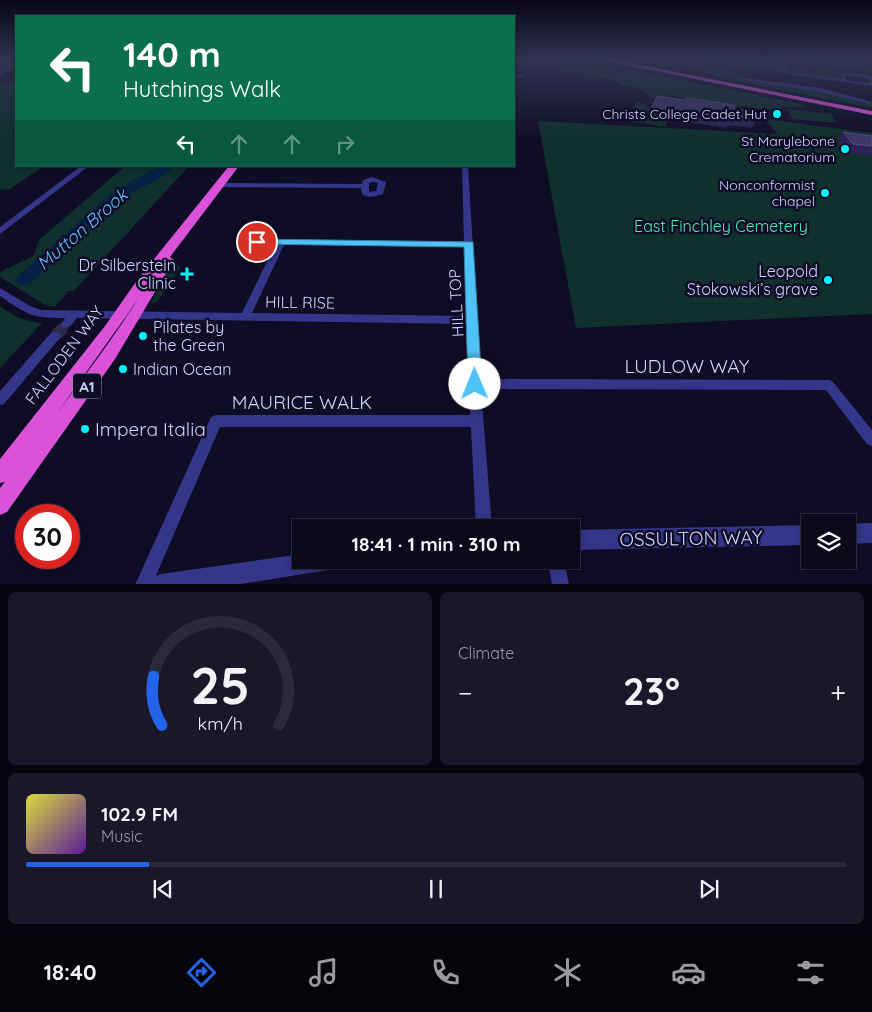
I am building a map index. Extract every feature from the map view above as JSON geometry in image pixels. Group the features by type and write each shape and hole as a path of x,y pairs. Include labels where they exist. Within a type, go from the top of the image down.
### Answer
{"highway":[{"path":"756,87 871,108"},
{"path":"762,87 871,108"},
{"name":"FALLODEN WAY","path":"0,474 127,314 156,284 180,237 233,167"},
{"name":"FALLODEN WAY","path":"0,505 66,416 127,314"}],"street":[{"path":"807,87 871,108"},
{"path":"0,231 85,167"},
{"name":"HILL TOP","path":"465,167 483,519"},
{"path":"220,185 365,186"},
{"path":"257,242 469,244"},
{"path":"245,317 281,242"},
{"name":"HILL RISE","path":"0,291 28,310 40,314 473,320"},
{"path":"66,324 74,315"},
{"path":"0,400 55,336"},
{"name":"LUDLOW WAY","path":"475,384 829,385 872,440"},
{"name":"MAURICE WALK","path":"143,584 216,421 478,421"},
{"path":"856,534 872,533"},
{"name":"OSSULTON WAY","path":"580,540 801,535"},
{"path":"161,584 292,565"},
{"path":"558,569 561,584"}],"green space":[{"path":"0,87 15,87 15,167 43,167 10,189 0,190"},
{"path":"633,87 716,87 805,105 799,108 782,106 781,109 761,109 666,95 664,98 651,97 640,88"},
{"path":"768,87 797,87 871,102 872,100 872,108"},
{"path":"636,102 646,104 646,108 650,108 647,117 667,120 665,127 630,121"},
{"path":"788,109 831,114 837,123 792,119"},
{"name":"East Finchley Cemetery","path":"764,119 872,133 872,314 576,328 538,121 778,134"},
{"path":"124,167 188,167 74,291 68,291 55,307 45,305 0,277 0,272 33,256 40,239"},
{"path":"179,266 180,268 157,302 151,304 169,267"},
{"path":"0,306 19,318 42,323 0,368"}],"building":[{"path":"657,96 735,105 734,109 755,112 756,119 731,115 731,118 652,107"},
{"path":"843,132 872,136 872,146 853,144"}],"waterway":[{"name":"Mutton Brook","path":"24,280 120,193 168,167"}],"tunnel":[{"path":"63,328 66,324"},
{"path":"55,336 63,328"}],"place":[{"name":"Christs College Cadet Hut","path":"777,114"},
{"name":"St Marylebone Crematorium","path":"845,149"},
{"name":"Nonconformist chapel","path":"825,193"},
{"name":"Dr Silberstein Clinic","path":"187,274"},
{"name":"Leopold Stokowski’s grave","path":"828,280"},
{"name":"Pilates by the Green","path":"143,336"},
{"name":"Indian Ocean","path":"123,369"},
{"name":"Impera Italia","path":"85,429"}],"route":[{"path":"257,242 469,244 475,384"}]}
